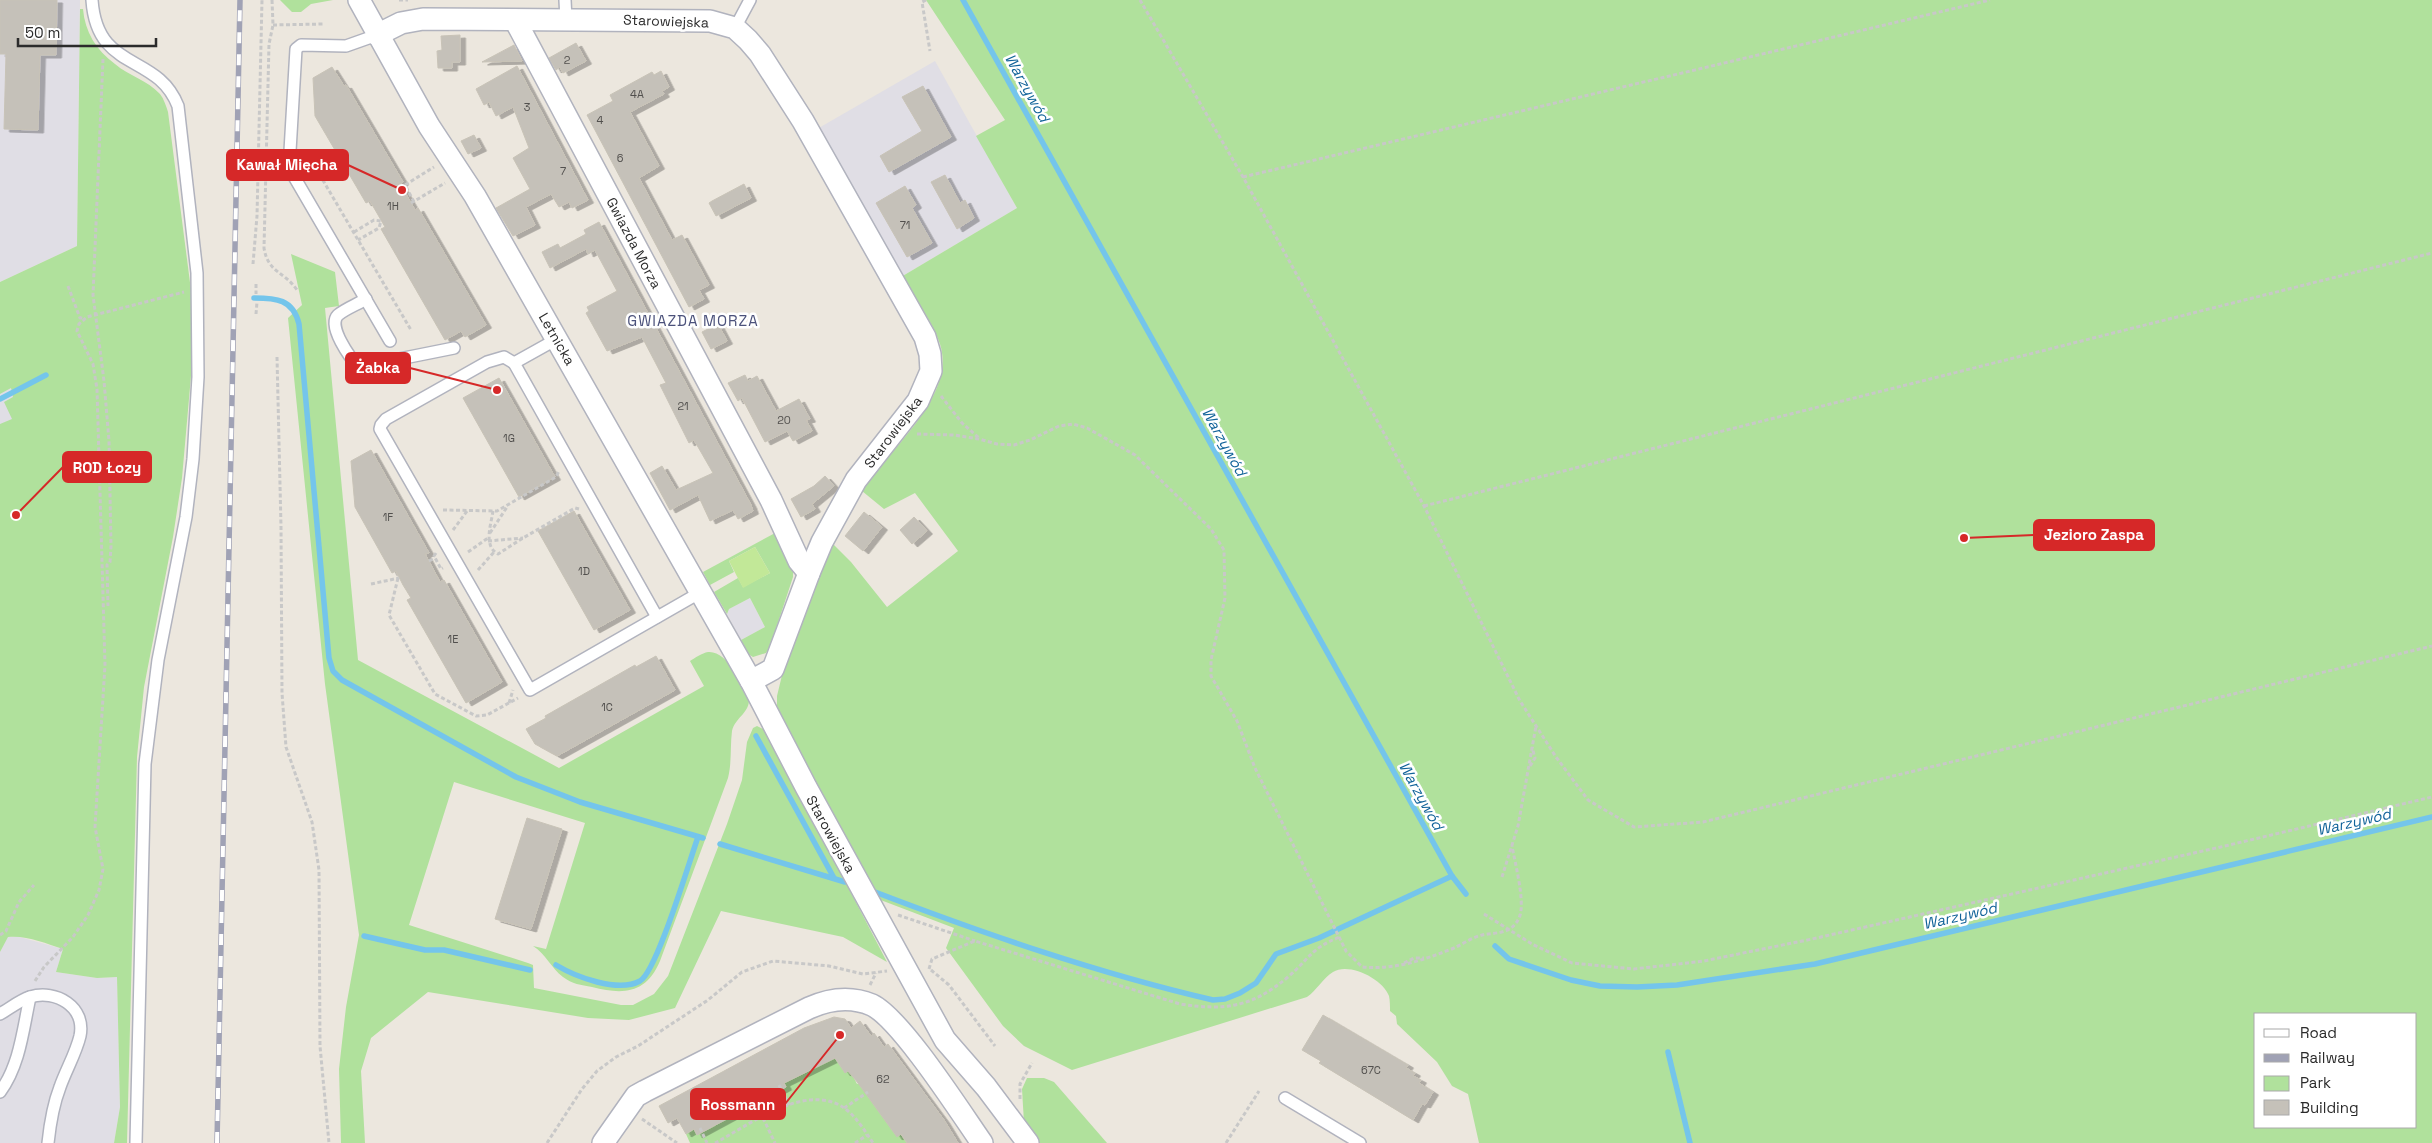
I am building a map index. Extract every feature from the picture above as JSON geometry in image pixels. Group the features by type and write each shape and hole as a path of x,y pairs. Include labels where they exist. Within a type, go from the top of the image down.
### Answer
{"street":[{"name":"Letnicka","path":"359,0 429,126 475,196 557,338 751,681"},
{"name":"Starowiejska","path":"377,35 401,23 423,19 515,20 566,10 710,21 735,28 748,40 760,54 803,121 925,338 930,354 930,371 918,401 856,480 822,542 773,668 751,681 870,906 945,1040 986,1087 1028,1143"},
{"name":"Gwiazda Morza","path":"515,20 770,500 800,562 809,573"},
{"path":"603,1143 626,1125 636,1096 822,1002 849,999 874,1006 894,1023 982,1143"}],"lane":[{"path":"92,0 95,24 106,44 159,79 167,86 176,100 180,119 197,289 198,377 192,466 181,545 158,660 145,764 136,1143"},
{"path":"735,28 750,0"},
{"path":"377,35 354,45 301,45 296,48 290,159 291,172 390,341"},
{"path":"366,299 338,316 334,324 336,332 359,367 454,348"},
{"path":"514,363 557,338"},
{"path":"657,617 514,363 504,357 487,362 386,419 381,425 382,433 394,450 530,690 701,592"},
{"path":"0,1014 30,997 49,995 58,997 71,1006 80,1020 80,1036 59,1088 51,1118 48,1143"},
{"path":"0,1092 7,1083 18,1055 30,997"},
{"path":"1285,1098 1360,1143"}],"path":[{"path":"253,264 257,216 262,0"},
{"path":"272,0 273,25 269,44 264,248 266,260 274,270 285,276 297,290"},
{"path":"926,0 921,1 930,51"},
{"path":"1140,0 1243,177 1424,506 1520,701 1556,757 1588,800 1634,826 1703,822 2432,646"},
{"path":"1243,177 1990,0"},
{"path":"273,25 323,24"},
{"path":"106,44 102,61 92,295 104,381 109,441 111,546 108,567 108,606"},
{"path":"291,172 311,160 411,330"},
{"path":"439,164 404,185 413,202 450,181"},
{"path":"354,232 374,220 381,221 379,228 358,240"},
{"path":"1424,506 2432,253"},
{"path":"256,284 256,294"},
{"path":"68,286 80,318 197,289"},
{"path":"256,314 257,302"},
{"path":"30,997 33,984 44,966 73,937 88,914 100,890 103,869 95,827 105,665 103,568 97,389 93,364 77,331 85,318"},
{"path":"277,357 282,693 286,747 312,822 319,870 320,1046 329,1143"},
{"path":"928,380 962,423 979,438"},
{"path":"889,437 919,433 979,438 997,444 1014,445 1030,440 1059,426 1073,424 1086,428 1135,455 1211,529 1224,550 1225,598 1211,660 1211,676 1237,721 1255,768 1346,951 1362,967 1398,966 1432,957 1483,935 1500,934 1507,931 1519,918 1520,906 1512,846"},
{"path":"428,510 492,511 509,505 556,477 561,467 570,462"},
{"path":"490,533 509,505"},
{"path":"492,511 488,541 494,552 498,554 575,508 587,511 595,507"},
{"path":"488,541 523,538"},
{"path":"468,580 494,552"},
{"path":"429,562 435,558"},
{"path":"103,568 108,567"},
{"path":"370,584 399,578 389,615 435,694 476,716 487,715 530,690"},
{"path":"1502,877 1512,846 1528,769 1535,758 1532,747 1536,726"},
{"path":"1484,914 1507,931 1572,963 1634,969 1704,961 1812,939 2432,797"},
{"path":"0,935 6,931 19,902 34,885"},
{"path":"870,906 975,941 1180,1004 1210,1009 1240,1004 1257,998 1288,976 1310,952 1339,936"},
{"path":"929,969 932,959 975,941"},
{"path":"547,1143 582,1089 597,1071 616,1057 638,1046 708,1000 742,972 773,961 829,966 863,974 884,972 903,964 929,969 949,985 995,1046"},
{"path":"1014,1124 1019,1114 1020,1084 1032,1063"},
{"path":"779,1085 789,1105"},
{"path":"1226,1143 1260,1091"},
{"path":"844,1108 868,1092"},
{"path":"715,1143 789,1105 813,1098 826,1100 844,1108 854,1116 873,1143"},
{"path":"626,1125 641,1118 645,1112"},
{"path":"641,1118 676,1143"},
{"path":"763,1118 776,1143"},
{"path":"700,1128 708,1143"},
{"path":"855,1143 867,1135"}],"shaded area":[{"path":"0,0 80,0 77,246 0,282"},
{"path":"935,61 1017,208 901,277 817,129"},
{"path":"0,339 11,388 30,470 0,464"},
{"path":"750,598 765,627 741,640 727,614 729,609"},
{"path":"16,936 63,949 56,972 97,978 117,977 120,1107 114,1143 0,1143 0,952 7,937"}],"green space":[{"path":"280,0 333,0 311,4 301,12 292,12"},
{"path":"926,0 2432,0 2432,1143 1479,1143 1468,1094 1452,1086 1437,1062 1397,1024 1396,1016 1390,1011 1390,1001 1386,990 1373,978 1348,969 1340,969 1333,972 1307,997 1072,1070 1024,1046 1003,1026 946,948 954,928 878,899 802,760 777,706 777,696 784,667 831,542 851,562 887,607 958,551 915,493 884,509 862,491 930,403 939,383 943,364 937,335 901,277 1017,208 976,136 1005,120"},
{"path":"80,9 83,9 89,33 102,53 120,68 155,89 165,103 168,112 192,298 191,376 182,478 173,537 144,687 137,757 127,1143 114,1143 120,1107 117,977 97,978 56,972 63,949 29,938 8,937 0,952 0,424 12,419 4,402 13,397 11,388 0,394 0,282 77,246"},
{"path":"291,254 335,272 339,306 325,308 358,660 559,768 704,686 690,661 708,652 715,653 728,662 739,678 749,701 732,731 728,778 660,961 648,980 641,986 623,991 614,991 573,983 559,973 533,946 546,949 585,823 454,782 409,925 533,965 534,988 621,1005 633,1005 654,994 668,976 727,824 742,780 747,742 753,728 757,726 767,731 887,962 843,937 721,911 675,1008 629,1020 588,1018 428,992 371,1038 361,1071 365,1143 341,1143 339,1069 346,1007 359,935 325,684 288,318 302,305"},
{"path":"777,532 793,566 793,577 770,647 766,653 753,657 748,654 741,640 765,627 750,598 729,609 727,614 714,592 738,578 743,587 770,573 755,547 729,561 734,572 710,585 703,572"},
{"path":"755,547 770,573 743,588 729,561"},
{"path":"835,1058 845,1072 850,1070 857,1084 861,1082 907,1143 690,1143 686,1134 694,1129 697,1135 753,1105 751,1101 764,1099 773,1089 777,1092 782,1083 786,1087 784,1083"},
{"path":"1027,1078 1044,1078 1054,1082 1107,1143 1039,1143 1024,1123 1022,1089"}],"building":[{"path":"0,0 57,0 56,55 40,55 38,130 4,129 6,54 0,54"},
{"path":"460,35 460,62 452,62 452,68 438,68 437,51 442,50 441,36"},
{"path":"576,43 586,61 563,73 560,67 556,70 549,58"},
{"path":"514,45 522,61 482,62"},
{"path":"517,66 588,200 572,208 569,202 559,207 551,194 526,207 535,225 513,236 496,208 530,189 513,158 529,148 513,107 496,116 489,102 484,105 476,89"},
{"path":"332,67 344,86 346,85 403,182 400,184 415,210 418,208 486,325 465,337 461,331 445,340 381,229 385,227 370,201 366,203 315,116 313,78"},
{"path":"661,71 669,87 662,91 664,94 630,112 659,166 639,178 672,240 682,235 709,285 699,290 704,299 689,307 587,115 613,101 610,95 652,72 654,75"},
{"path":"923,86 951,137 889,172 880,156 922,131 902,97"},
{"path":"474,135 481,148 468,154 461,141"},
{"path":"945,175 960,203 965,200 974,218 957,229 931,182"},
{"path":"744,184 751,198 716,216 709,203"},
{"path":"905,186 916,205 912,208 932,243 907,257 876,203"},
{"path":"599,222 751,505 753,511 738,519 733,510 710,521 698,495 670,510 650,473 662,466 676,490 713,473 694,440 689,443 660,385 666,383 642,337 607,351 586,313 589,311 587,307 617,291 595,250 588,254 586,249 550,268 542,252 558,244 560,248 586,234 584,230"},
{"path":"718,324 727,341 711,349 702,332"},
{"path":"745,375 748,381 757,376 776,411 799,399 810,419 806,420 812,431 793,441 787,431 765,442 742,398 738,401 728,383"},
{"path":"499,378 555,477 519,497 463,398"},
{"path":"371,450 429,553 425,554 440,582 444,580 502,682 466,703 407,600 411,598 396,571 392,573 355,507 351,461"},
{"path":"825,476 834,486 812,504 815,509 801,517 791,499 814,486"},
{"path":"574,511 630,610 594,630 538,531"},
{"path":"864,512 882,527 863,551 845,536"},
{"path":"914,517 927,531 912,544 900,530"},
{"path":"656,656 675,690 557,756 535,744 526,729 546,718 545,716 635,665 636,667"},
{"path":"527,818 562,829 531,929 495,919"},
{"path":"1323,1015 1408,1065 1406,1068 1415,1073 1413,1076 1421,1080 1419,1083 1433,1092 1425,1105 1422,1104 1413,1120 1319,1063 1321,1061 1302,1050"},
{"path":"834,1017 845,1019 851,1028 860,1021 871,1036 874,1033 884,1047 888,1044 944,1120 958,1143 907,1143 901,1134 897,1137 858,1083 848,1071 845,1073 835,1058 784,1083 786,1087 697,1135 694,1129 686,1134 677,1118 668,1123 659,1106 804,1028"}],"waterway":[{"name":"Warzywód","path":"963,0 1452,876 1466,894"},
{"path":"254,298 283,302 293,309 299,324 329,658 333,671 342,680 516,777 580,802 703,838"},
{"path":"0,399 46,375"},
{"path":"756,736 834,878"},
{"name":"Warzywód","path":"1495,946 1509,959 1571,980 1600,986 1677,985 1815,964 2432,817"},
{"path":"556,965 597,982 620,985 640,981 655,958 698,837"},
{"path":"720,844 845,882"},
{"path":"875,892 1042,952 1127,978 1213,1000 1225,999 1240,993 1256,983 1276,954 1319,938 1452,876"},
{"path":"364,936 425,950 444,950 530,970"},
{"path":"1668,1052 1690,1143"}],"railway":[{"path":"217,1143 240,0"}],"place":[{"name":"Kawał Mięcha","path":"402,190"},
{"name":"Żabka","path":"497,390"},
{"name":"ROD Łozy","path":"16,515"},
{"name":"Jezioro Zaspa","path":"1964,538"},
{"name":"Rossmann","path":"840,1035"}],"district":[{"name":"GWIAZDA MORZA","path":"693,321"}]}
